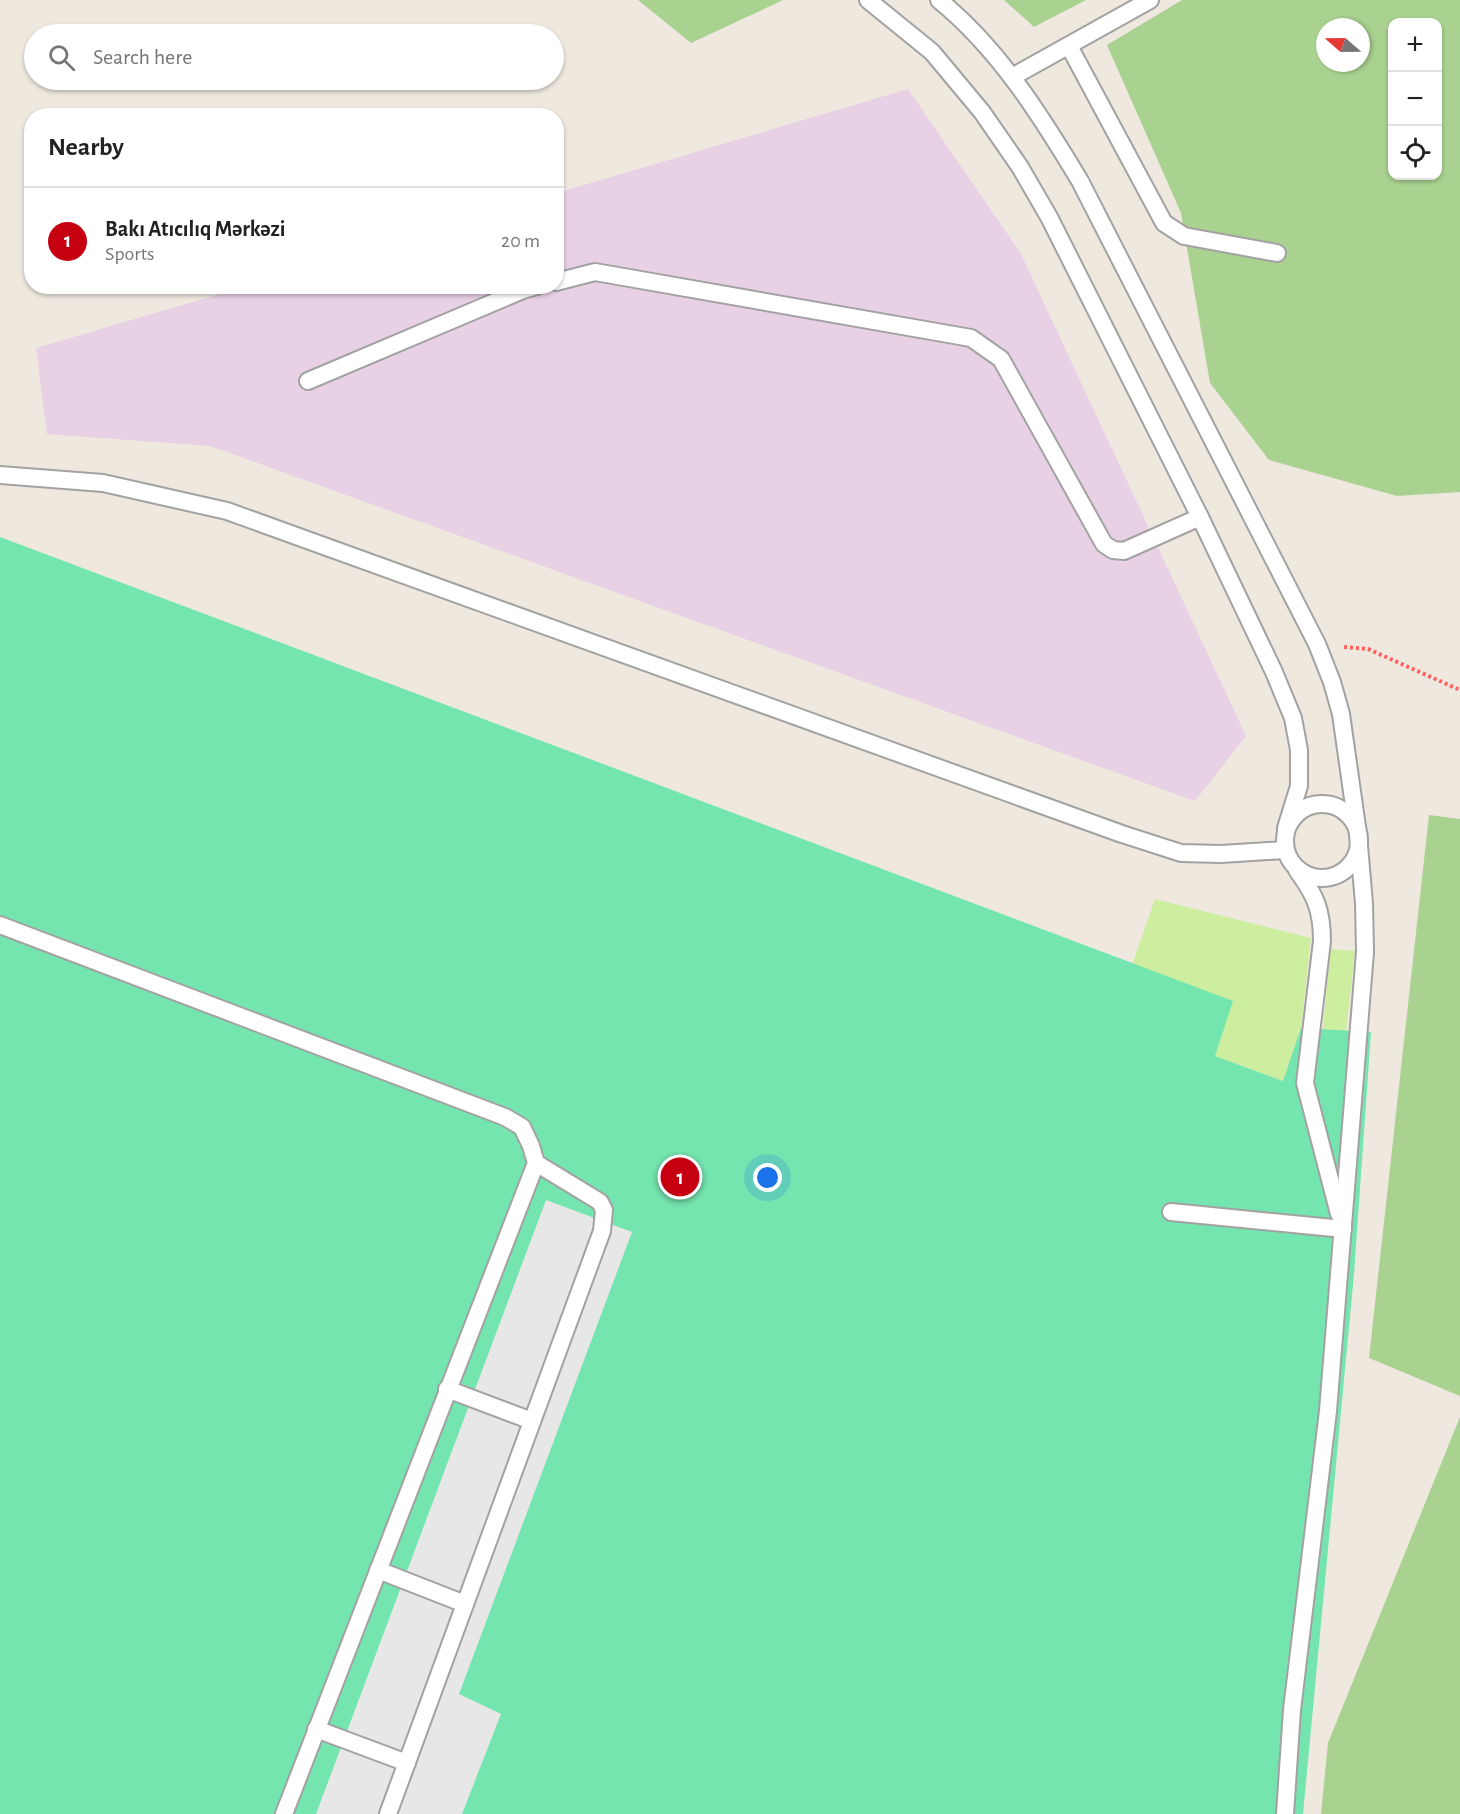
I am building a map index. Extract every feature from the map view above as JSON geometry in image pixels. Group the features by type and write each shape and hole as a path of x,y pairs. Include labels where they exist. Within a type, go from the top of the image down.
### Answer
{"lane":[{"path":"868,0 932,52 982,112 1020,166 1200,517 1274,672 1293,718 1299,750 1299,786 1286,828 1285,850 1289,861 1314,895 1322,919 1323,941 1305,1083 1343,1229"},
{"path":"939,0 962,19 1012,77 1080,181 1317,645 1332,682 1341,714 1359,845 1350,867 1341,874 1318,879 1297,870"},
{"path":"1012,77 1150,0"},
{"path":"1069,46 1164,223 1184,236 1277,253"},
{"path":"564,280 596,272 971,338 1001,359 1104,544 1113,550 1124,551 1200,517"},
{"path":"308,381 514,294"},
{"path":"0,475 103,483 226,511 1122,834 1182,853 1221,854 1285,850"},
{"path":"1285,1814 1292,1710 1328,1411 1365,952 1364,903 1358,834 1354,822 1336,807 1325,804 1312,805 1302,810 1286,828"},
{"path":"0,925 505,1117 522,1127 531,1146 536,1163 284,1814"},
{"path":"388,1814 602,1231 604,1210 600,1202 536,1163"},
{"path":"1171,1212 1343,1229"},
{"path":"447,1389 532,1421"},
{"path":"378,1570 465,1604"},
{"path":"316,1729 407,1763"}],"path":[{"path":"1317,645 1368,649 1460,690"}],"shaded area":[{"path":"908,89 1021,254 1246,736 1195,801 210,446 47,434 36,348 220,294 564,294 564,191"},
{"path":"546,1200 632,1232 459,1694 501,1714 462,1814 316,1814"}],"green space":[{"path":"638,0 783,0 691,43"},
{"path":"1004,0 1086,0 1034,27"},
{"path":"1182,0 1460,0 1460,492 1397,496 1269,460 1210,383 1181,213 1107,45"},
{"path":"0,537 1233,1001 1215,1056 1283,1081 1301,1028 1371,1032 1354,1274 1303,1814 0,1814"},
{"path":"1429,815 1460,819 1460,1396 1369,1358"},
{"path":"1155,899 1311,938 1301,1028 1283,1081 1214,1056 1133,962"},
{"path":"1330,949 1355,951 1344,1050 1320,1061"},
{"path":"1460,1417 1460,1814 1321,1814 1328,1743"}],"place":[{"name":"Bakı Atıcılıq Mərkəzi","path":"680,1177"}]}
